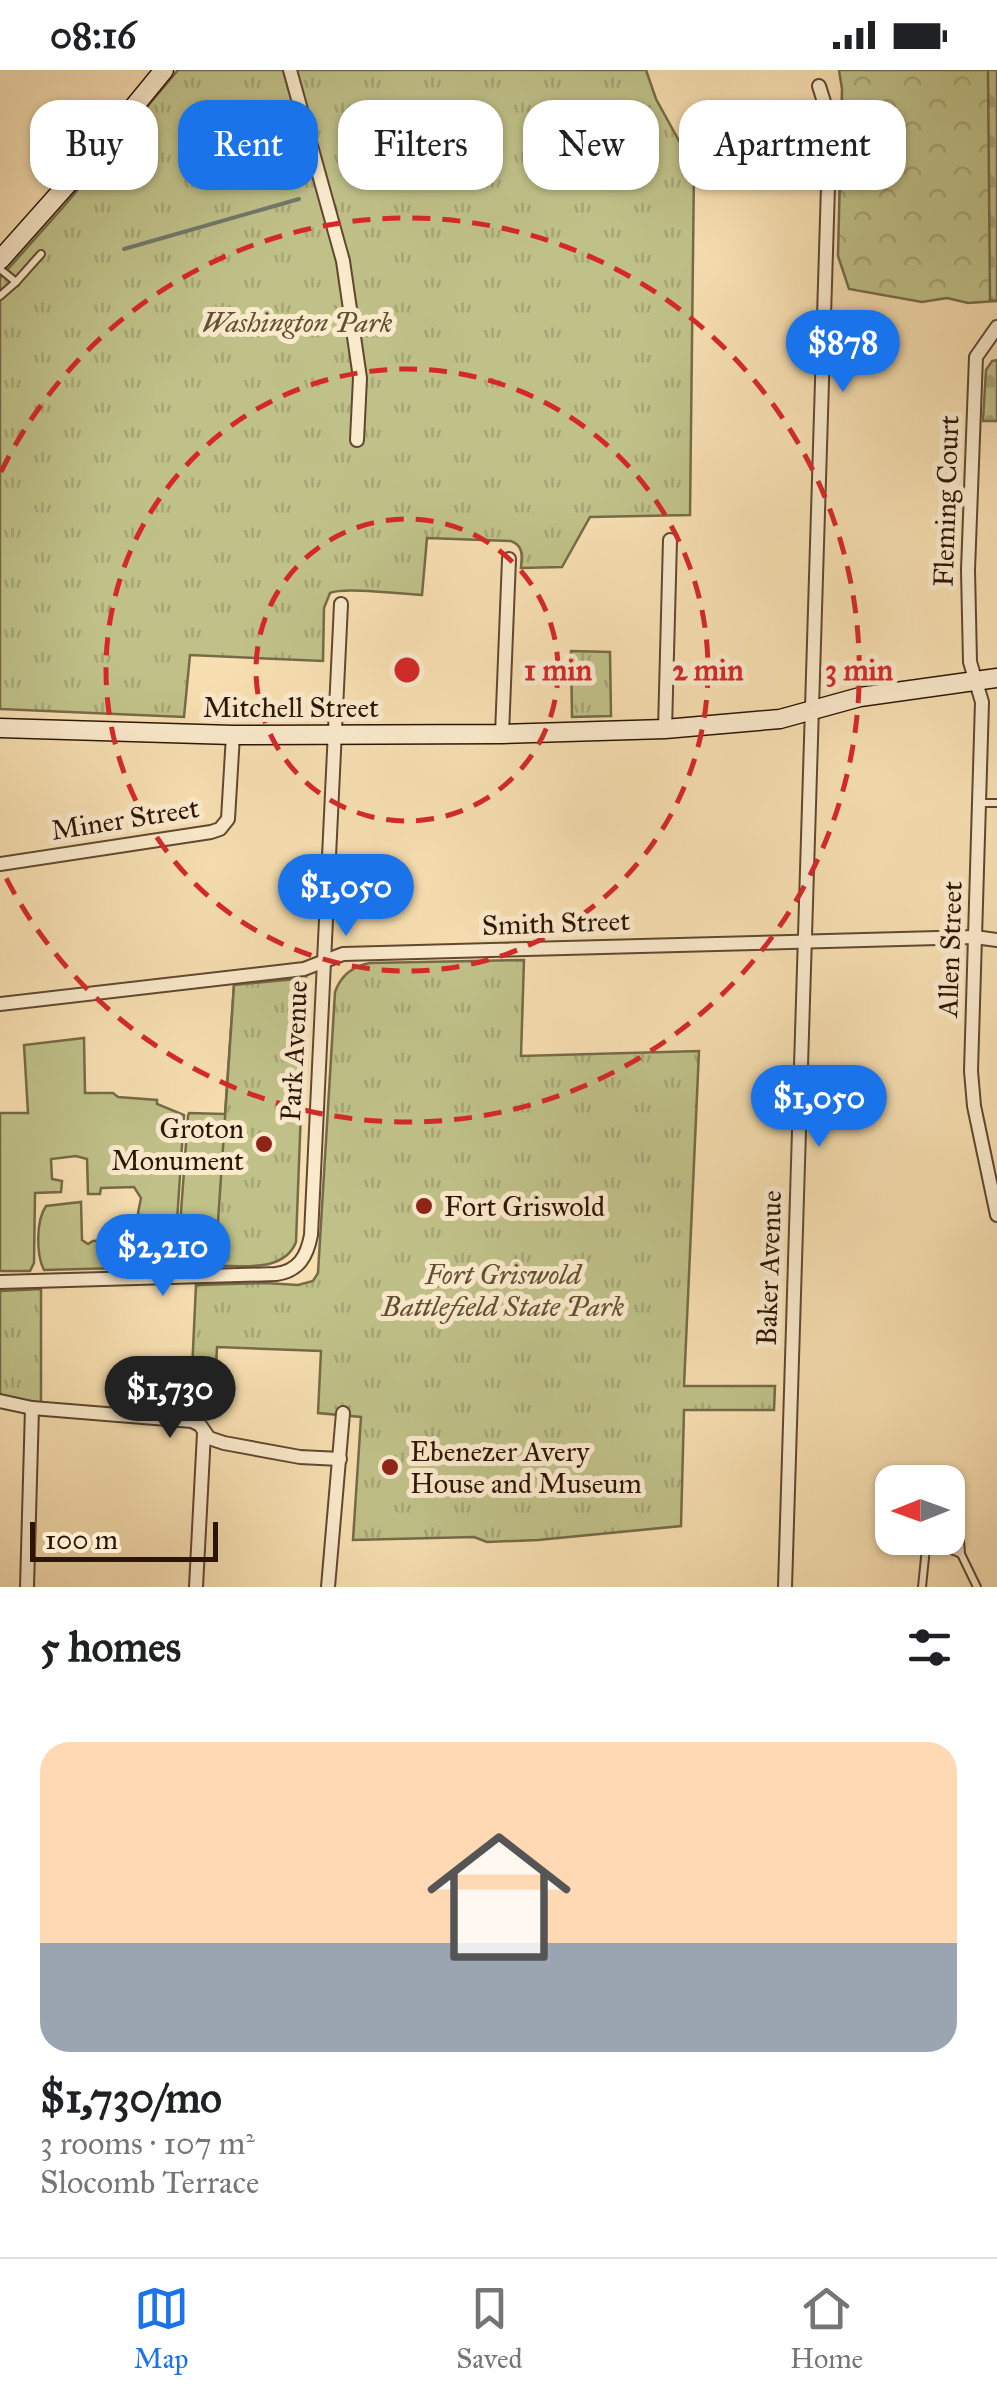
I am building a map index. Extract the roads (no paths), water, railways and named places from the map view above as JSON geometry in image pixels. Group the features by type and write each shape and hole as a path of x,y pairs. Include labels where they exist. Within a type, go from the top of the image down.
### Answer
{"main road":[{"path":"0,260 164,70"},
{"name":"Mitchell Street","path":"0,728 233,735 666,729 780,719 860,696 997,678"}],"street":[{"path":"290,70 343,261 360,378 357,440"},
{"name":"Baker Avenue","path":"784,1587 830,121 819,86"},
{"name":"Fleming Court","path":"977,682 970,662 968,570 976,357 997,326"},
{"path":"666,729 670,540"},
{"path":"502,734 509,558"},
{"name":"Park Avenue","path":"0,1282 276,1274 288,1272 302,1260 310,1234 340,604"},
{"name":"Allen Street","path":"977,682 982,702 972,1088 997,1215"},
{"name":"Miner Street","path":"0,864 220,829 228,819 233,735"},
{"name":"Smith Street","path":"0,1004 304,968 343,954 975,937 997,940"},
{"path":"0,1401 32,1408 192,1421 210,1438 224,1443 300,1457 340,1459"},
{"path":"27,1587 32,1408"},
{"path":"328,1587 343,1413"},
{"path":"196,1587 204,1433"}],"lane":[{"path":"0,296 41,254"},
{"path":"0,269 16,282"},
{"path":"979,803 997,803"},
{"path":"922,1587 925,1555"},
{"path":"962,1555 977,1587"}],"waterway":[{"path":"124,249 299,199"}],"place":[{"name":"Groton Monument","path":"264,1144"},
{"name":"Fort Griswold","path":"424,1206"},
{"name":"Ebenezer Avery House and Museum","path":"390,1467"}],"park label":[{"name":"Washington Park","path":"297,322"},
{"name":"Fort Griswold Battlefield State Park","path":"503,1290"}]}
